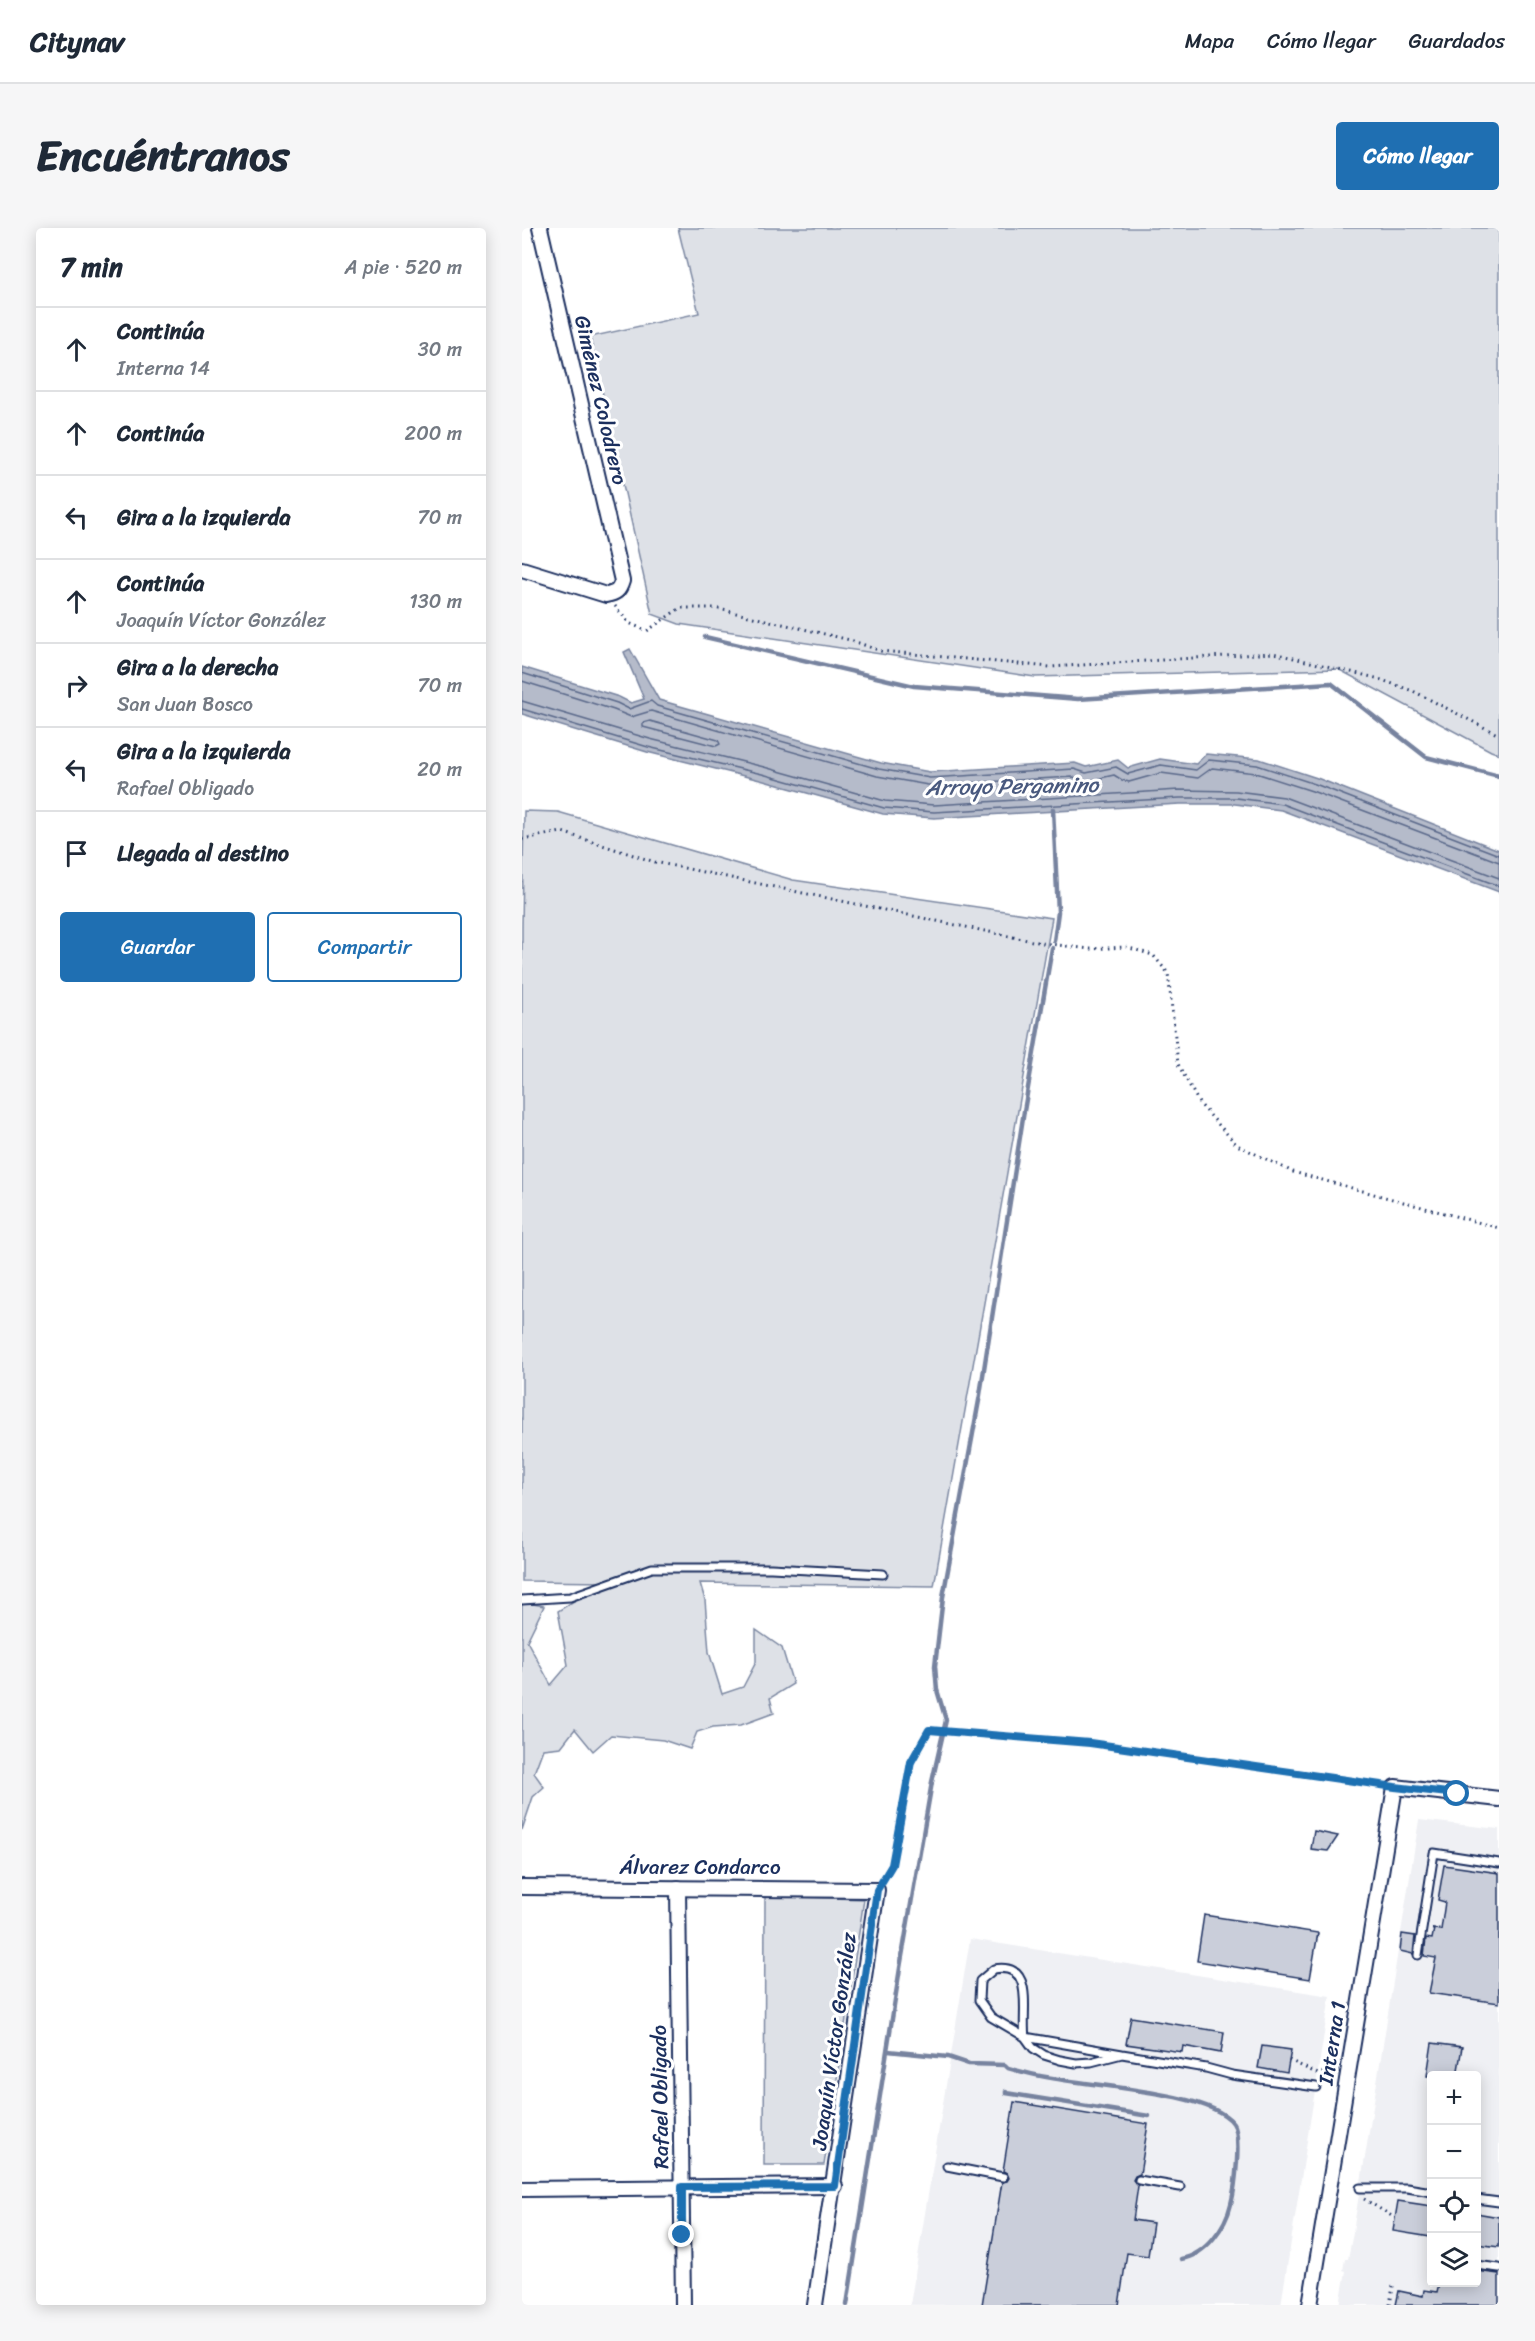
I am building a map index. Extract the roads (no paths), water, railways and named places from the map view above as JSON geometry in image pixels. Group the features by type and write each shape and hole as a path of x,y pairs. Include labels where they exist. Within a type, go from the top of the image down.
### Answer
{"street":[{"name":"Giménez Colodrero","path":"522,569 606,595 615,594 620,589 622,581 540,228"},
{"name":"Interna 1","path":"1310,2305 1395,1787 1499,1799"},
{"name":"Álvarez Condarco","path":"522,1887 877,1890"},
{"name":"Rafael Obligado","path":"678,1888 683,2305"},
{"name":"Joaquín Víctor González","path":"815,2305 835,2186 877,1890"},
{"path":"522,2189 835,2186"}],"lane":[{"path":"522,1600 570,1597 652,1568 771,1568 883,1575"},
{"path":"1418,1955 1434,1853 1499,1863"},
{"path":"1122,2055 1076,2063 1044,2055 1033,2048 1025,2037 1023,2023 1025,1992 1022,1982 1011,1969 994,1969 980,1981 979,2000 990,2017 1025,2037 1206,2068 1232,2075 1316,2087"},
{"path":"947,2166 1002,2177"},
{"path":"1139,2180 1180,2187"},
{"path":"1360,2188 1407,2188 1427,2191"},
{"path":"1481,2200 1499,2202"},
{"path":"1481,2266 1499,2268"}],"water":[{"name":"Arroyo Pergamino","path":"630,649 659,700 881,763 930,772 1075,763 1086,767 1118,760 1128,768 1160,759 1196,764 1206,754 1259,759 1317,778 1499,850 1499,892 1281,810 1235,804 1180,804 934,818 883,814 647,752 522,714 522,667 619,697 631,703 644,699 624,652"}],"waterway":[{"path":"705,637 914,686 1078,699 1331,683 1426,757 1499,776"},
{"name":"Arroyo Pergamino","path":"1053,809 1058,912 1054,941"},
{"path":"847,2305 900,1968 932,1782 946,1720 937,1690 935,1666 943,1597 980,1395 1052,948"},
{"path":"888,2051 948,2057 969,2064 1005,2065 1008,2068 1041,2076 1176,2097 1220,2112 1233,2123 1236,2129 1236,2175 1231,2204 1225,2221 1214,2238 1199,2252 1181,2259"},
{"path":"1006,2091 1006,2093 1149,2116"}]}
